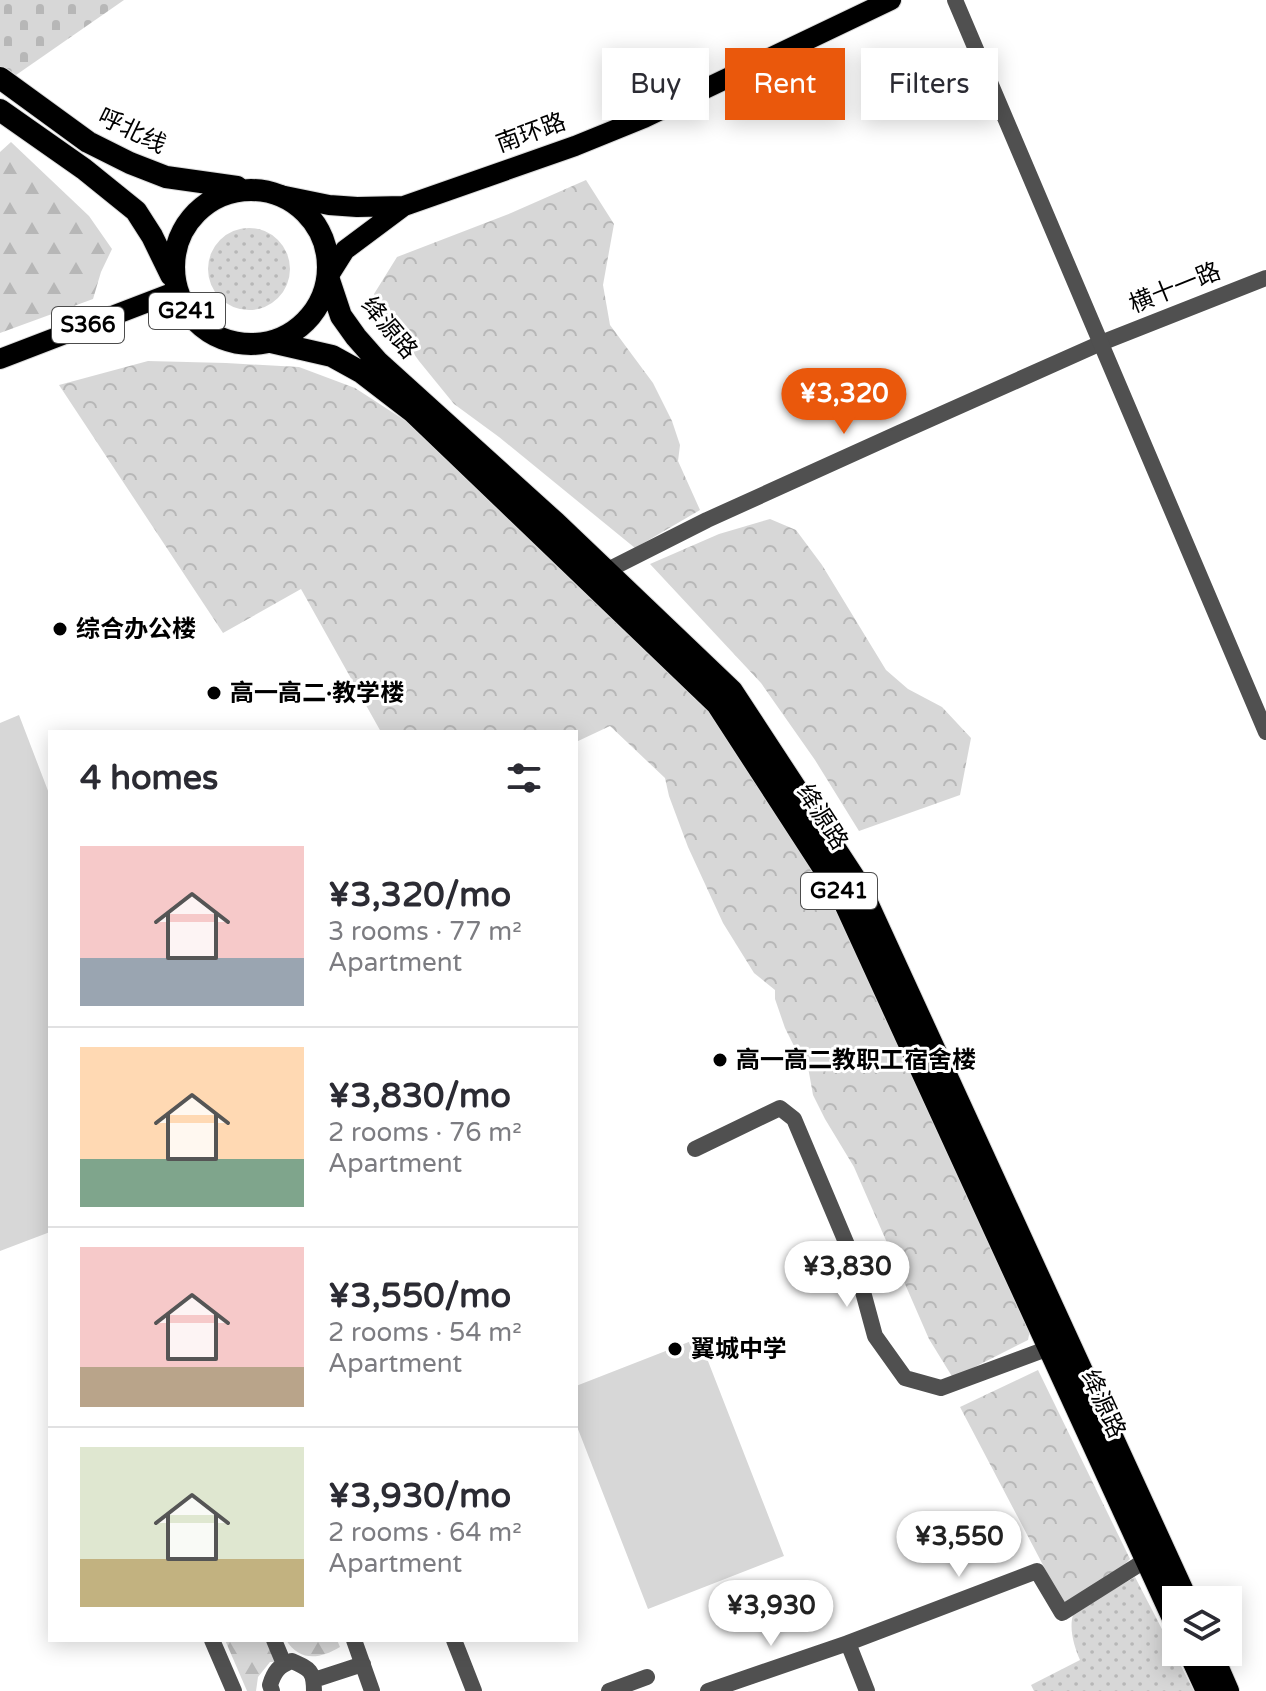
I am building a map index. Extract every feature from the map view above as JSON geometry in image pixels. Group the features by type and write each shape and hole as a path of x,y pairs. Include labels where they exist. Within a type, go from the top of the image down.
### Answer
{"highway":[{"name":"呼北线","path":"0,78 88,142 130,163 166,177 269,192 300,206 314,222 324,242 328,277"},
{"name":"G241","path":"0,110 95,177 136,211 165,262 184,307 194,320 210,333 229,341 250,344 271,342"},
{"name":"G241","path":"177,291 173,270 175,249 195,212 214,199 235,191 269,192"},
{"path":"271,342 290,334 311,315 325,291 328,277"},
{"name":"绛源路","path":"328,277 341,316 378,362 556,523 732,691 859,885 1181,1586"},
{"name":"绛源路","path":"271,342 332,356 361,372 413,412 717,704 841,895 1162,1595"},
{"path":"1195,1666 1207,1691"},
{"path":"1217,1666 1228,1691"}],"main road":[{"name":"南环路","path":"328,277 345,250 404,206 575,146 644,118 891,0"},
{"name":"南环路","path":"269,192 329,205 404,206"},
{"name":"S366","path":"0,359 177,291"}],"street":[{"path":"955,0 1266,732"},
{"name":"横十一路","path":"606,571 707,520 1101,343 1266,278"},
{"path":"695,1149 780,1108 794,1119 856,1266 875,1336 905,1378 941,1388 1049,1348"},
{"path":"708,1691 848,1643 1037,1571 1062,1613 1146,1560"},
{"path":"213,1642 232,1690"},
{"path":"275,1642 284,1664"},
{"path":"355,1642 372,1691"},
{"path":"455,1642 474,1691"},
{"path":"848,1643 867,1691"},
{"path":"272,1691 273,1676 284,1664 292,1661 308,1669 314,1686 363,1664"},
{"path":"609,1691 647,1677"}],"green space":[{"path":"0,0 124,0 6,82 0,78"},
{"path":"11,142 89,216 112,249 93,299 0,333 0,152"},
{"path":"586,180 614,224 603,285 610,325 653,383 672,421 680,445 678,461 700,510 635,548 454,404 419,361 374,294 397,257"},
{"path":"249,228 265,231 278,240 287,253 290,269 287,285 278,298 265,307 249,310 233,307 220,298 211,285 208,269 211,253 220,240 233,231"},
{"path":"148,361 299,367 355,388 412,425 681,677 730,734 837,902 1030,1330 1028,1340 953,1378 929,1339 854,1167 813,1095 808,1067 785,1028 775,990 754,973 723,923 688,847 665,778 610,726 578,741 578,730 380,730 301,589 223,633 59,385"},
{"path":"770,519 796,530 822,565 886,670 908,689 942,707 971,738 960,795 859,831 815,760 761,683 650,564 719,534"},
{"path":"19,715 48,791 48,1233 0,1251 0,723"},
{"path":"699,1338 784,1556 648,1609 578,1429 578,1385"},
{"path":"1038,1370 1130,1559 1114,1575 1064,1605 960,1407"},
{"path":"1135,1577 1162,1629 1162,1666 1181,1666 1194,1691 1034,1691 1031,1685 1080,1660 1072,1630 1074,1612"},
{"path":"226,1642 269,1642 276,1662 270,1662 258,1677 256,1691 247,1691"},
{"path":"288,1642 338,1642 340,1647 311,1656"}],"place":[{"name":"综合办公楼","path":"60,629"},
{"name":"高一高二·教学楼","path":"214,693"},
{"name":"高一高二教职工宿舍楼","path":"720,1060"},
{"name":"翼城中学","path":"675,1349"}]}
